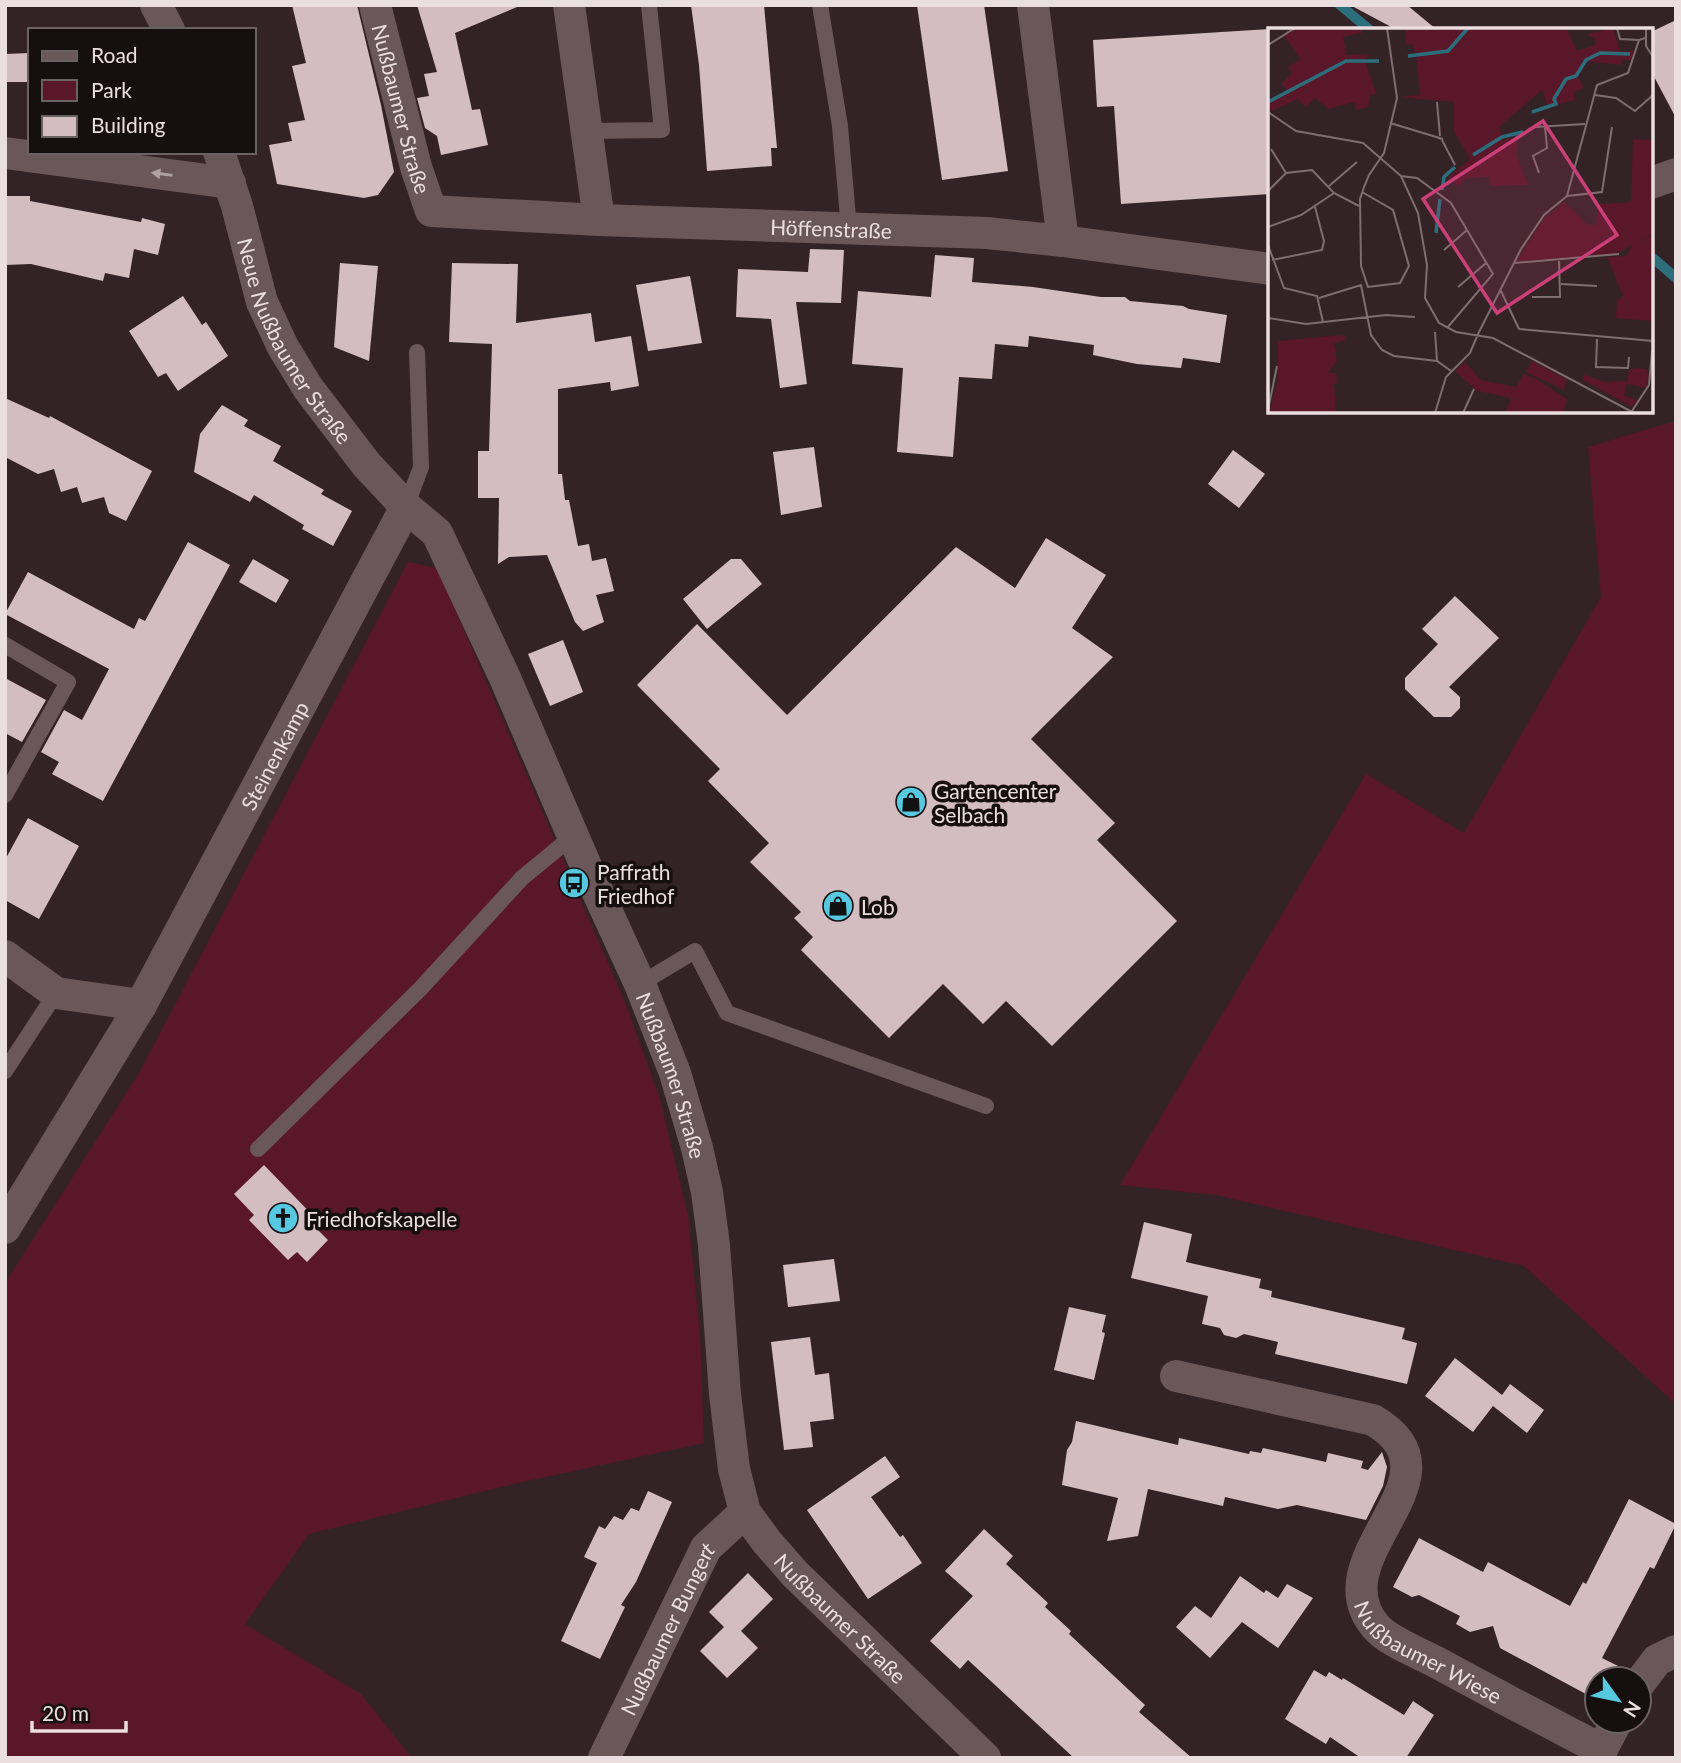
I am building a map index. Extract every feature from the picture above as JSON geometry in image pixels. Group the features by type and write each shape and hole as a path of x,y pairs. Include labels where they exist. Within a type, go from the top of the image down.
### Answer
{"street":[{"path":"156,5 168,28"},
{"name":"Nußbaumer Straße","path":"375,5 416,167 431,211"},
{"path":"569,5 599,220"},
{"path":"1033,5 1063,241"},
{"path":"5,153 230,183"},
{"name":"Neue Nußbaumer Straße","path":"220,154 262,302 283,347 308,387 366,464 406,507"},
{"path":"1653,182 1676,174"},
{"name":"Höffenstraße","path":"431,211 599,220 987,233 1268,269"},
{"name":"Nußbaumer Straße","path":"406,507 437,533 505,678 640,984 675,1073 707,1192 714,1245 724,1394 734,1469 745,1512 794,1574 985,1758"},
{"name":"Steinenkamp","path":"5,1228 141,1004 406,507"},
{"path":"5,956 56,993 141,1004"},
{"name":"Nußbaumer Wiese","path":"1176,1376 1373,1420 1387,1427 1398,1440 1406,1457 1408,1474 1404,1488 1367,1559 1362,1579 1362,1596 1376,1628 1600,1754 1610,1735"},
{"name":"Nußbaumer Bungert","path":"604,1758 706,1548 745,1512"},
{"path":"1653,1665 1657,1660 1676,1651"}],"lane":[{"path":"587,131 662,130 649,5"},
{"path":"820,5 840,126 849,229"},
{"path":"406,507 421,467 417,352"},
{"path":"5,645 68,681 5,795"},
{"path":"258,1149 421,988 522,878 573,836"},
{"path":"640,984 695,951 727,1013 986,1106"},
{"path":"5,1071 56,993"}],"green space":[{"path":"1676,421 1676,1404 1524,1266 1216,1195 1120,1185 1366,774 1464,833 1601,597 1588,447"},
{"path":"408,562 437,568 627,1007 660,1099 688,1215 700,1334 704,1443 513,1484 309,1534 245,1624 361,1694 412,1758 5,1758 5,1283 139,1073"}],"building":[{"path":"292,5 357,5 394,172 378,195 364,198 277,184 269,145 292,141 288,123 305,120 292,66 306,63"},
{"path":"417,5 522,5 455,33 472,110 480,109 488,145 441,155 437,136 425,128 417,98 429,96 424,74 437,72"},
{"path":"691,5 764,5 777,148 771,148 772,166 707,171 699,65"},
{"path":"917,5 984,5 1008,171 942,180"},
{"path":"1350,5 1407,5 1435,28 1393,28"},
{"path":"1676,20 1676,118 1653,75 1653,31"},
{"path":"1268,29 1268,194 1121,204 1114,106 1097,107 1093,40"},
{"path":"28,53 28,82 5,82 5,54"},
{"path":"5,196 30,196 30,201 165,224 158,255 134,249 129,278 105,273 103,281 31,264 5,265"},
{"path":"810,249 844,250 841,303 796,302 807,384 780,388 771,319 736,317 738,269 808,272"},
{"path":"935,255 974,258 972,282 1101,297 1125,297 1130,301 1183,306 1227,315 1220,363 1183,358 1181,368 1137,364 1093,355 1094,345 1029,336 1028,347 995,344 992,379 959,377 953,457 897,452 903,368 852,364 858,291 931,297"},
{"path":"340,263 378,266 369,361 334,347"},
{"path":"452,263 518,264 516,323 591,313 595,342 631,336 639,386 611,391 610,382 558,389 558,474 562,474 565,500 569,500 578,546 589,544 592,561 606,558 614,591 596,595 604,622 583,631 575,622 547,555 509,557 498,564 499,498 478,498 478,451 489,451 492,344 449,342"},
{"path":"690,276 702,343 648,351 636,285"},
{"path":"183,296 202,325 206,322 228,356 178,391 166,373 158,377 129,331"},
{"path":"5,398 49,418 50,416 152,471 126,521 109,513 104,497 82,503 77,487 61,492 54,469 38,474 5,457"},
{"path":"222,405 248,420 244,426 281,446 273,461 324,490 321,494 352,511 333,546 302,529 304,525 254,495 250,502 194,472 200,434"},
{"path":"814,447 822,507 781,515 773,452"},
{"path":"1233,450 1265,474 1239,508 1208,484"},
{"name":"Gartencenter Selbach","path":"1046,538 1106,575 1072,628 1113,657 1031,739 1115,823 1097,840 1177,921 1052,1046 1006,1001 983,1024 943,984 889,1038 801,950 813,937 794,918 801,912 750,862 769,843 708,781 720,769 637,685 697,624 787,715 956,547 1015,588"},
{"path":"188,542 230,565 103,801 52,774 59,762 41,752 64,710 82,720 109,669 5,614 28,572 134,629 139,618 145,621"},
{"path":"253,559 289,580 276,603 239,582"},
{"path":"731,559 741,559 762,584 707,629 683,599"},
{"path":"1455,596 1499,638 1449,687 1460,697 1460,708 1451,717 1434,717 1405,689 1405,678 1438,644 1422,629"},
{"path":"563,640 583,692 550,706 528,654"},
{"path":"5,678 46,700 22,742 5,733"},
{"path":"28,818 79,846 39,919 5,900 5,860"},
{"name":"Friedhofskapelle","path":"264,1165 322,1225 318,1230 328,1240 307,1262 297,1252 288,1260 249,1220 254,1215 234,1194"},
{"path":"1144,1222 1192,1234 1186,1262 1261,1279 1259,1288 1272,1291 1271,1297 1405,1328 1402,1339 1417,1343 1407,1384 1275,1354 1278,1342 1244,1334 1236,1338 1224,1335 1220,1328 1202,1324 1208,1296 1131,1278"},
{"path":"834,1259 840,1301 788,1307 783,1265"},
{"path":"1069,1307 1106,1315 1102,1332 1105,1333 1094,1380 1054,1370"},
{"path":"810,1337 815,1375 829,1373 834,1419 810,1422 813,1447 784,1450 771,1342"},
{"path":"1455,1358 1502,1395 1510,1384 1544,1410 1527,1433 1493,1406 1473,1432 1425,1396"},
{"path":"1076,1421 1178,1445 1179,1438 1249,1454 1250,1451 1261,1453 1263,1448 1326,1462 1328,1453 1363,1461 1361,1468 1368,1470 1382,1452 1387,1467 1383,1486 1366,1520 1297,1505 1278,1509 1225,1497 1223,1506 1148,1489 1138,1536 1107,1541 1118,1498 1062,1485 1067,1450 1072,1442"},
{"path":"885,1456 900,1477 871,1497 922,1563 868,1599 807,1510"},
{"path":"648,1491 672,1502 636,1582 621,1605 625,1607 600,1659 561,1641 597,1563 584,1557 599,1526 605,1529 614,1516 623,1520 631,1508 639,1511"},
{"path":"1629,1499 1676,1524 1654,1569 1650,1567 1602,1658 1616,1665 1583,1665 1583,1692 1500,1648 1493,1626 1470,1632 1456,1624 1460,1616 1419,1595 1412,1597 1393,1587 1419,1538 1483,1572 1488,1562 1570,1606 1583,1582 1586,1584"},
{"path":"984,1529 1013,1556 1006,1564 1048,1603 1045,1607 1071,1631 1069,1634 1145,1705 1139,1712 1192,1758 1074,1758 968,1660 960,1669 930,1641 973,1596 945,1571"},
{"path":"748,1573 773,1599 741,1631 758,1648 727,1678 700,1651 724,1627 709,1612"},
{"path":"1240,1576 1264,1593 1266,1590 1278,1598 1287,1584 1313,1598 1278,1648 1242,1622 1210,1658 1176,1627 1195,1606 1211,1618"},
{"path":"1314,1670 1326,1677 1329,1672 1342,1680 1343,1678 1404,1715 1413,1701 1434,1715 1406,1758 1361,1758 1330,1737 1326,1744 1285,1719"}],"waterway":[{"path":"1340,5 1368,28"},
{"path":"1653,258 1676,278"}],"place":[{"name":"Gartencenter Selbach","path":"911,802"},
{"name":"Paffrath Friedhof","path":"574,883"},
{"name":"Lob","path":"838,906"},
{"name":"Friedhofskapelle","path":"283,1218"}]}
